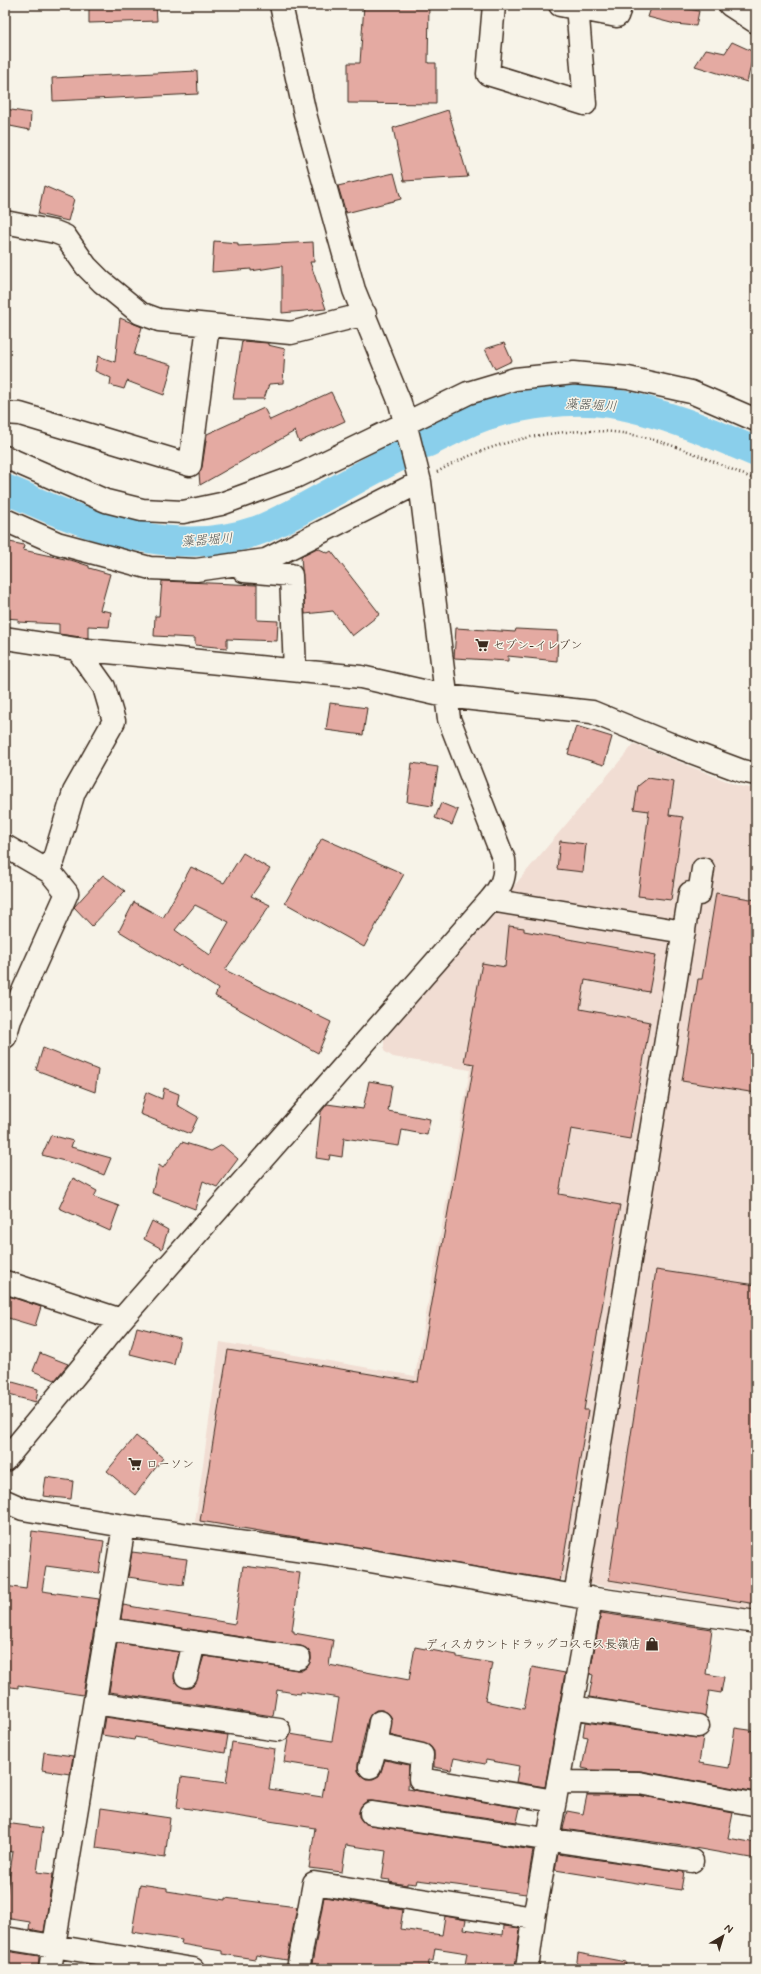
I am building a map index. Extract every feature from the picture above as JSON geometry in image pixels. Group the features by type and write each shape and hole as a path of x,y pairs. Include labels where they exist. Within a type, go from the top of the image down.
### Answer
{"street":[{"path":"5,1460 121,1320 490,900 503,882 505,871 504,860 449,719 420,482 406,422 365,314 354,290 304,114 281,5"},
{"path":"494,5 488,74 585,104 571,6 617,16 621,5"},
{"path":"730,5 756,22"},
{"path":"5,222 55,232 65,236 86,266 140,313 159,320 291,333 365,314"},
{"path":"5,413 20,414 190,465 208,326"},
{"path":"5,457 106,501 142,510 182,512 221,504 295,477 468,393 515,379 574,373 628,378 690,392 756,420"},
{"path":"5,520 57,543 150,568 196,570 266,560 420,482"},
{"path":"213,568 291,575 295,670"},
{"path":"5,638 77,649 361,677 445,696 592,712 670,744 742,771 756,774"},
{"path":"50,872 74,792 114,721 104,687 77,649"},
{"path":"5,846 50,872 67,893 7,1025"},
{"path":"528,1969 534,1918 571,1707 583,1597 690,893 699,894 703,869"},
{"path":"490,900 684,932"},
{"path":"5,1282 121,1320"},
{"path":"5,1501 22,1509 124,1526 347,1557 583,1597 756,1622"},
{"path":"50,1969 124,1526"},
{"path":"107,1629 299,1658"},
{"path":"186,1676 194,1642"},
{"path":"95,1703 279,1730"},
{"path":"571,1707 698,1726"},
{"path":"370,1768 380,1722"},
{"path":"376,1745 422,1755 420,1779 556,1791 639,1783 753,1804"},
{"path":"371,1813 692,1861"},
{"path":"298,1969 314,1883 534,1918"},
{"path":"5,1938 192,1969"}],"path":[{"path":"420,482 452,463 497,446 536,436 573,431 613,432 655,441 710,460 756,480"}],"shaded area":[{"path":"634,744 739,786 756,789 756,1610 195,1522 220,1342 415,1376 470,1070 393,1057 384,1051 384,1040"}],"building":[{"path":"89,5 156,5 157,21 89,23"},
{"path":"364,5 429,5 428,63 436,63 436,104 348,103 348,63 360,63"},
{"path":"652,5 684,5 683,8 699,11 696,26 675,24 648,17"},
{"path":"732,42 754,52 747,82 695,66 706,49 725,53"},
{"path":"197,71 198,94 53,101 52,78"},
{"path":"5,109 31,113 30,130 5,125"},
{"path":"448,110 468,177 404,181 393,128"},
{"path":"394,173 401,199 346,213 338,186"},
{"path":"44,186 74,199 68,221 38,214"},
{"path":"214,241 238,243 238,246 313,242 314,262 310,262 326,309 282,313 282,266 251,271 251,269 212,272"},
{"path":"120,318 142,327 134,355 172,365 164,395 127,381 124,389 110,385 111,378 95,371 98,356 115,362"},
{"path":"242,341 268,343 268,345 285,349 283,383 269,384 264,399 233,399"},
{"path":"504,343 512,361 495,369 485,349"},
{"path":"331,392 345,421 299,442 295,431 200,485 199,473 202,467 207,434 264,408 270,420"},
{"path":"5,541 24,545 23,550 74,561 89,566 89,568 110,574 100,610 111,612 109,627 88,626 88,638 59,634 59,624 18,622 18,619 5,618 5,572 8,556 5,556"},
{"path":"317,548 328,553 331,551 380,614 352,636 333,611 305,614 301,556"},
{"path":"162,581 257,585 257,620 278,621 277,641 227,639 227,648 195,645 195,638 154,636 155,616 159,616"},
{"path":"456,628 515,632 516,629 558,631 557,661 508,656 508,661 454,658"},
{"path":"330,703 367,708 363,735 326,730"},
{"path":"576,726 612,737 604,765 568,754"},
{"path":"412,763 438,767 432,806 407,802"},
{"path":"648,778 674,782 669,815 683,817 671,900 638,896 649,811 634,809 638,786"},
{"path":"441,803 458,810 452,825 435,818"},
{"path":"322,838 404,874 364,947 285,903"},
{"path":"560,841 586,844 583,872 557,869"},
{"path":"243,853 270,869 251,896 270,905 225,970 331,1022 318,1053 215,996 218,989 180,965 178,967 119,931 134,902 163,918 191,867 224,883","holes":["195,905 229,922 210,955 175,930"]},
{"path":"103,875 125,891 92,926 74,907"},
{"path":"716,893 756,900 756,1093 682,1081 698,979 702,979"},
{"path":"509,926 524,928 524,931 656,955 649,992 585,980 580,1009 650,1022 630,1139 571,1129 559,1194 620,1205 584,1410 588,1410 560,1581 200,1521 228,1350 418,1382 474,1064 464,1062 482,963 505,967"},
{"path":"43,1048 98,1070 95,1092 36,1070"},
{"path":"369,1081 392,1085 388,1111 430,1119 427,1135 402,1130 399,1146 344,1138 342,1157 330,1155 329,1160 316,1158 321,1112 327,1104 363,1109"},
{"path":"164,1088 179,1094 177,1105 198,1117 190,1134 140,1114 146,1092 162,1099"},
{"path":"51,1135 73,1141 71,1147 111,1158 104,1175 79,1165 42,1155"},
{"path":"182,1142 211,1151 222,1145 238,1159 217,1187 203,1181 195,1209 152,1193 159,1165 163,1168"},
{"path":"73,1178 97,1191 94,1197 119,1206 110,1231 59,1208"},
{"path":"152,1221 168,1230 162,1249 144,1239"},
{"path":"656,1270 756,1285 756,1604 609,1580"},
{"path":"5,1295 41,1307 35,1326 5,1317"},
{"path":"137,1327 180,1338 174,1365 130,1354"},
{"path":"40,1353 68,1364 55,1380 33,1371"},
{"path":"5,1380 38,1389 36,1402 5,1394"},
{"name":"ローソン","path":"136,1436 163,1458 135,1495 107,1471"},
{"path":"46,1477 73,1481 71,1499 43,1496"},
{"path":"32,1531 104,1541 99,1573 46,1566 42,1591 99,1599 83,1695 18,1685 18,1688 5,1686 5,1586 26,1589"},
{"path":"132,1552 187,1559 183,1585 128,1577"},
{"path":"243,1566 300,1573 292,1631 294,1631 294,1633 333,1640 329,1665 409,1680 415,1647 457,1655 457,1657 492,1663 485,1701 524,1709 532,1667 565,1673 545,1787 516,1782 519,1766 486,1760 485,1764 454,1758 451,1770 434,1767 434,1751 430,1746 390,1735 392,1718 388,1713 382,1710 376,1710 368,1719 358,1764 358,1771 366,1779 373,1779 379,1776 385,1760 409,1765 408,1789 520,1808 517,1822 367,1801 362,1805 359,1812 359,1817 363,1822 369,1825 533,1850 526,1894 417,1880 416,1884 407,1883 407,1885 389,1882 390,1880 382,1879 386,1851 346,1845 342,1872 309,1868 315,1828 177,1807 181,1777 226,1783 232,1742 275,1749 269,1789 322,1797 327,1769 284,1762 290,1734 332,1741 339,1698 277,1690 273,1716 109,1692 117,1643 179,1652 174,1679 178,1685 184,1688 190,1688 195,1684 204,1656 297,1670 303,1670 308,1666 311,1660 311,1654 307,1649 301,1646 121,1619 123,1605 235,1624"},
{"name":"ディスカウントドラッグコスモス長嶺店","path":"601,1613 712,1629 706,1674 724,1677 721,1693 709,1691 705,1716 589,1697 593,1675 590,1674"},
{"path":"105,1717 228,1735 225,1753 135,1737 134,1740 102,1735"},
{"path":"585,1722 696,1738 703,1737 699,1763 729,1768 735,1728 756,1731 756,1792 641,1771 591,1770 582,1768 588,1737 583,1736"},
{"path":"44,1752 73,1756 70,1774 42,1770"},
{"path":"587,1795 638,1795 733,1813 728,1838 756,1843 756,1859 689,1847 563,1829 567,1811 583,1814"},
{"path":"101,1808 170,1818 165,1858 96,1848"},
{"path":"5,1823 43,1828 37,1872 53,1874 44,1932 29,1929 30,1922 5,1918 5,1904 13,1852 5,1851"},
{"path":"558,1854 684,1872 681,1890 555,1870"},
{"path":"140,1884 167,1888 167,1891 225,1900 225,1898 297,1907 287,1960 256,1955 255,1959 222,1954 222,1951 181,1944 182,1940 132,1932"},
{"path":"324,1897 403,1910 400,1929 442,1935 445,1916 466,1920 464,1929 503,1935 504,1926 520,1928 515,1969 491,1969 465,1965 467,1953 435,1948 433,1961 429,1961 428,1969 316,1967 316,1964 312,1964"},
{"path":"5,1951 39,1956 38,1969 5,1969"},
{"path":"578,1953 626,1962 625,1969 576,1969"}],"waterway":[{"name":"藻器堀川","path":"426,443 484,416 514,408 563,401 595,401 647,411 666,417 703,430 756,452"},
{"name":"藻器堀川","path":"5,489 63,514 94,525 140,537 187,542 210,541 233,537 264,528 303,509 398,457"}],"place":[{"name":"セブン-イレブン","path":"482,645"},
{"name":"ローソン","path":"135,1464"},
{"name":"ディスカウントドラッグコスモス長嶺店","path":"652,1644"}]}
